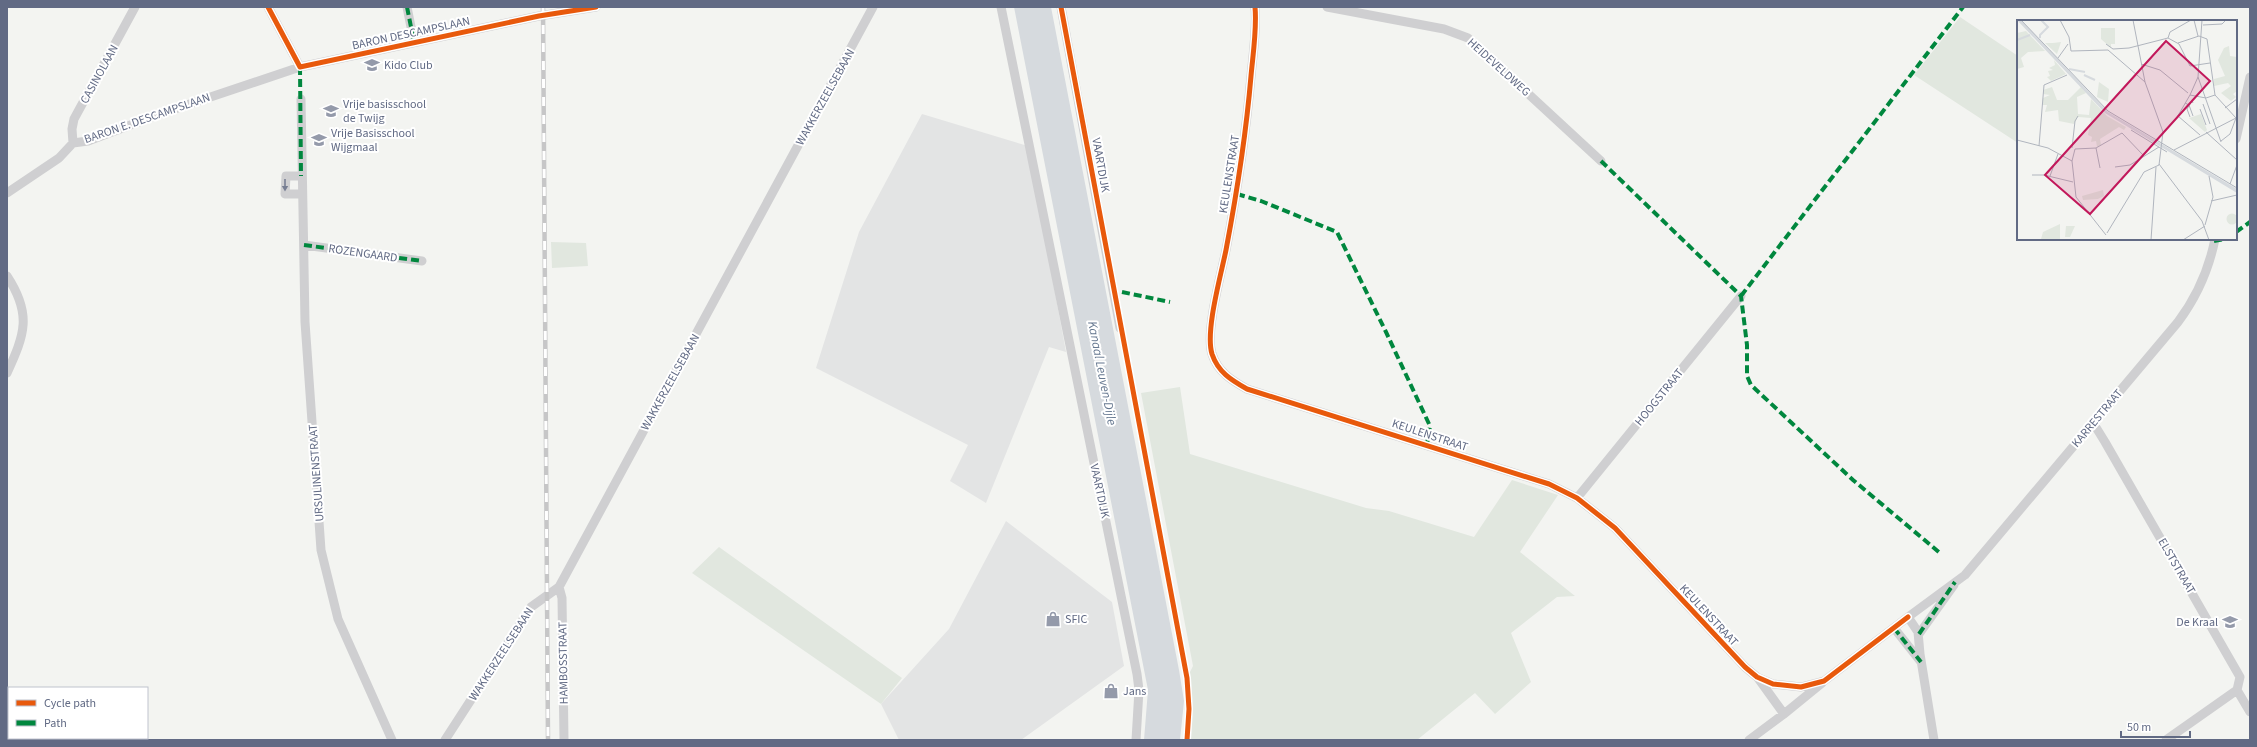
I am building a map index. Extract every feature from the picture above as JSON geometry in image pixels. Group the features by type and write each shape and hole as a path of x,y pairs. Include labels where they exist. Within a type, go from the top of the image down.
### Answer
{"street":[{"name":"CASINOLAAN","path":"73,143 72,129 74,119 135,7"},
{"path":"268,7 300,67"},
{"path":"407,7 414,42"},
{"name":"BARON DESCAMPSLAAN","path":"300,67 539,16 596,7"},
{"name":"WAKKERZEELSEBAAN","path":"445,740 531,606 559,587 873,7"},
{"name":"VAARTDIJK","path":"1001,7 1137,674 1139,690 1136,740"},
{"name":"VAARTDIJK","path":"1061,7 1120,328"},
{"name":"KEULENSTRAAT","path":"1255,7 1248,120 1237,194 1214,310 1210,340 1212,354 1220,370 1230,380 1247,389 1549,484 1577,498 1615,528 1745,667 1757,677 1784,714 1824,681 1908,617"},
{"name":"HEIDEVELDWEG","path":"1327,7 1444,29 1468,38 1601,162"},
{"name":"BARON E. DESCAMPSLAAN","path":"7,192 59,158 73,143 88,140 300,67"},
{"path":"2237,135 2250,77"},
{"name":"URSULINENSTRAAT","path":"301,99 301,176 305,322 321,550 338,619 392,740"},
{"path":"301,176 286,176 285,194 302,194"},
{"name":"KARRESTRAAT","path":"1908,617 1965,575 2186,312 2205,274 2215,240"},
{"name":"ROZENGAARD","path":"304,245 422,261"},
{"path":"7,276 17,291 23,308 23,328 19,348 7,373"},
{"name":"HOOGSTRAAT","path":"1577,498 1741,296"},
{"name":"ELSTSTRAAT","path":"2092,424 2105,442 2240,677 2237,690 2250,712"},
{"name":"KARRESTRAAT","path":"1919,634 1955,582"},
{"name":"HAMBOSSTRAAT","path":"559,587 562,598 564,740"},
{"path":"1908,617 1919,634 1921,662 1934,740"},
{"path":"1894,628 1921,662"},
{"name":"KEULENSTRAAT","path":"1757,677 1773,684 1801,687 1824,681"},
{"path":"2166,740 2237,690"},
{"path":"1749,740 1784,714"}],"shaded area":[{"path":"1960,17 2017,55 2017,142 1914,75"},
{"path":"922,114 1028,146 1066,352 1049,347 986,503 950,481 968,445 816,368 859,232"},
{"path":"551,242 586,243 588,266 552,268"},
{"path":"1180,387 1190,454 1366,508 1389,511 1474,537 1512,480 1558,495 1520,552 1575,596 1557,597 1511,633 1531,682 1495,714 1475,693 1417,740 1187,740 1189,709 1187,678 1193,666 1141,393"},
{"path":"1006,521 1112,602 1124,666 1021,740 899,740 881,704 949,629"},
{"path":"719,547 902,678 881,704 692,573"}],"water":[{"name":"Kanaal Leuven-Dijle","path":"1014,7 1051,7 1179,670 1184,701 1180,740 1144,740 1148,690"}],"railway":[{"path":"543,7 548,740"}],"marked path":[{"path":"407,7 414,42"},
{"path":"1741,296 1963,7"},
{"path":"300,67 301,176"},
{"path":"1601,161 1741,296 1747,345 1747,376 1751,385 1853,480 1940,553"},
{"path":"1237,194 1261,201 1337,232 1430,426 1427,444"},
{"path":"2237,231 2250,222"},
{"path":"2214,241 2220,240"},
{"path":"304,245 422,261"},
{"path":"1122,292 1170,302"},
{"path":"1919,634 1955,582"},
{"path":"1894,628 1921,662"}],"cycle path":[{"path":"268,7 300,67 539,16 596,7"},
{"path":"1061,7 1187,678 1189,709 1187,740"},
{"path":"1255,7 1256,24 1244,142 1234,207 1212,318 1210,344 1212,354 1221,371 1247,389 1549,484 1577,498 1615,528 1745,667 1757,677 1773,684 1801,687 1824,681 1908,617"}],"place":[{"name":"Kido Club","path":"372,65"},
{"name":"Vrije basisschool de Twijg","path":"331,111"},
{"name":"Vrije Basisschool Wijgmaal","path":"319,140"},
{"name":"SFIC","path":"1053,619"},
{"name":"De Kraal","path":"2230,622"},
{"name":"Jans","path":"1111,691"}]}
